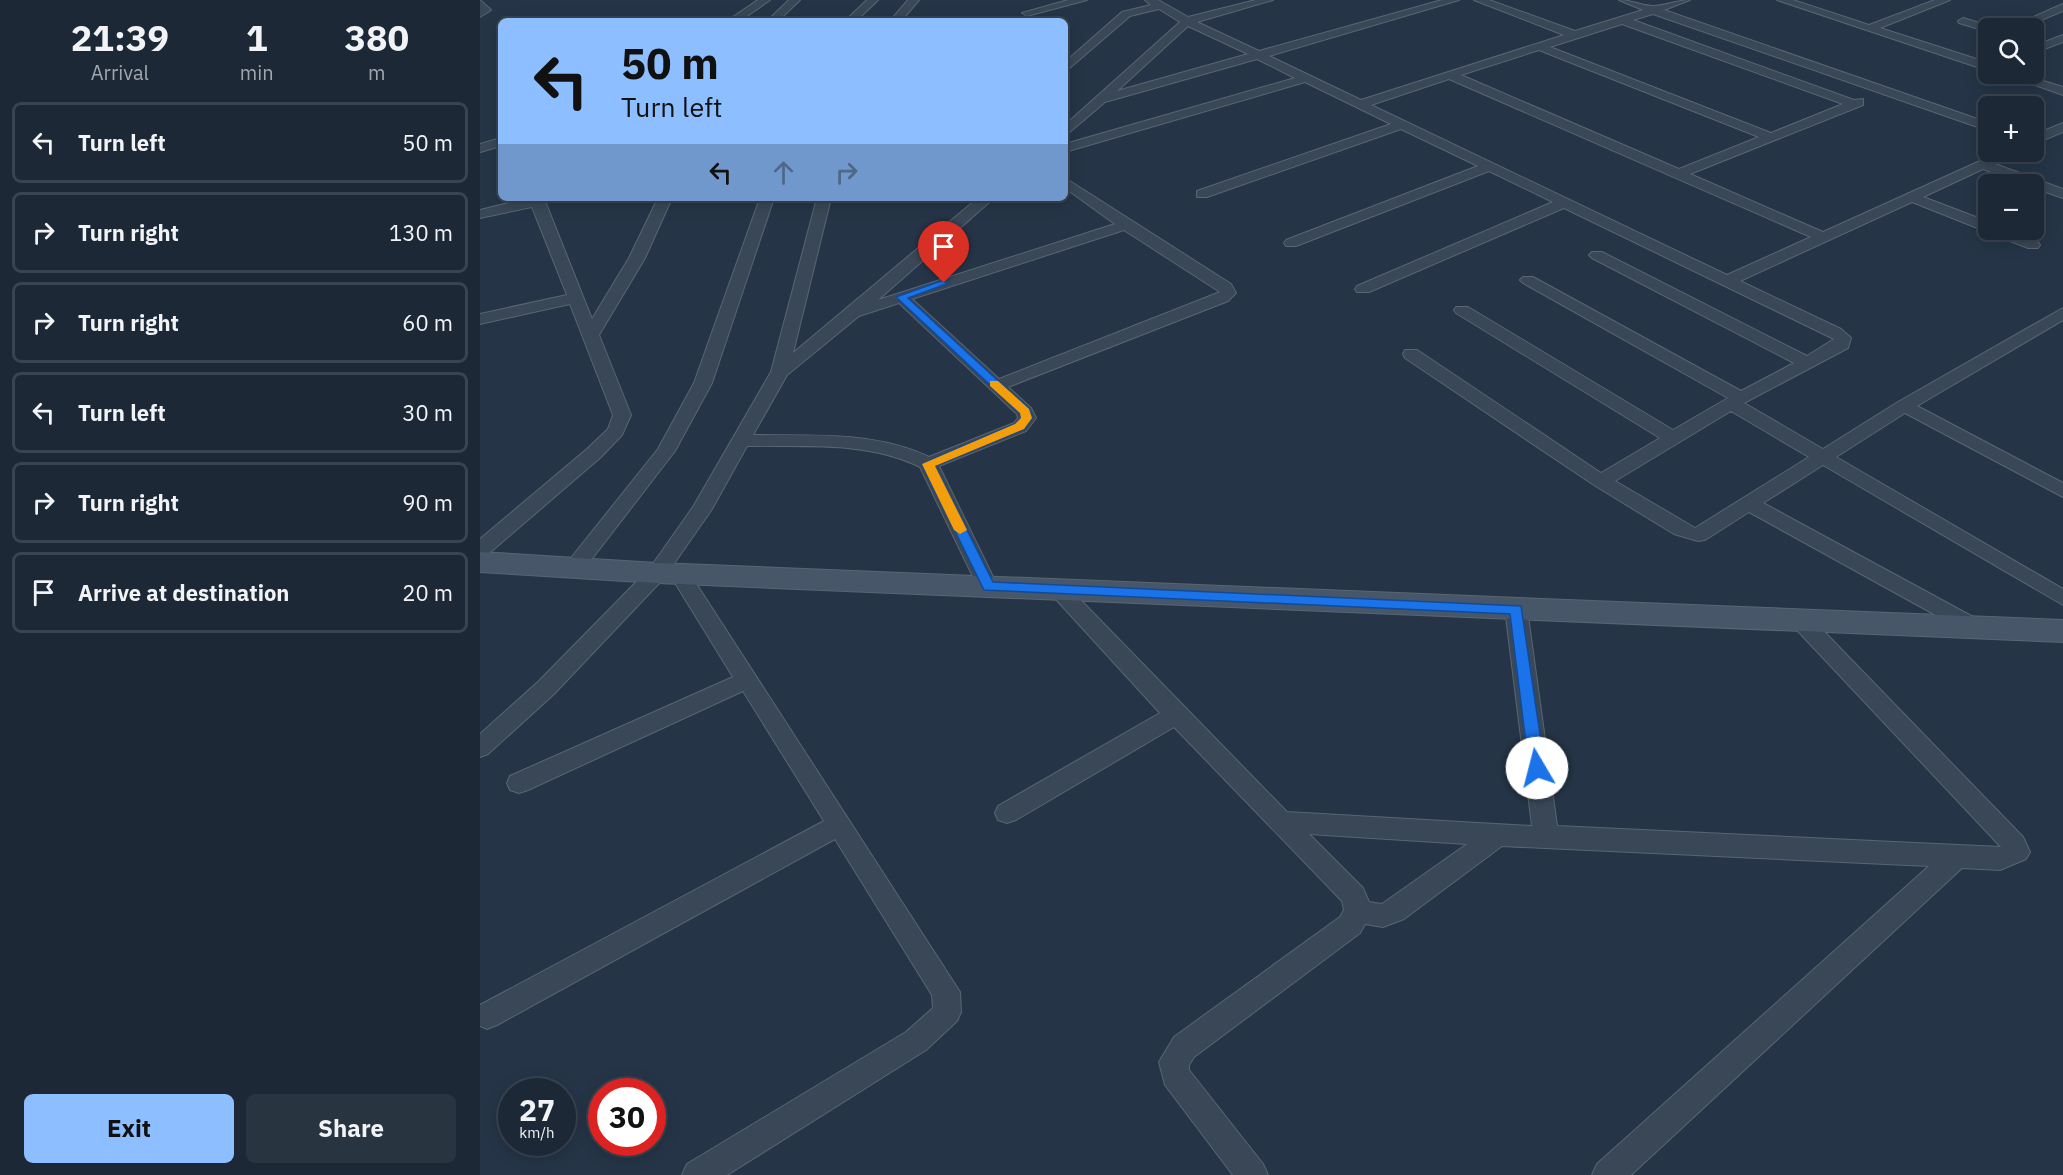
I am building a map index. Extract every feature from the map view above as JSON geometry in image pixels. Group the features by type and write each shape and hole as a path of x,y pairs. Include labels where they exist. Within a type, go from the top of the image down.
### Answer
{"street":[{"path":"737,18 765,0"},
{"path":"775,18 795,0"},
{"path":"853,18 873,0"},
{"path":"898,18 914,0"},
{"path":"1028,13 1082,0"},
{"path":"1068,129 1187,21 1268,0"},
{"path":"1102,99 1455,0"},
{"path":"1479,0 1575,35"},
{"path":"1624,0 1978,123"},
{"path":"1360,104 1685,0"},
{"path":"1782,0 1978,63"},
{"path":"1870,28 1945,0"},
{"path":"480,3 486,10 480,14"},
{"path":"1068,65 1126,14 1155,3 1187,21 1566,202 1843,338 1842,344 1736,400 1601,481"},
{"path":"2037,18 2063,7"},
{"path":"1623,20 1854,104"},
{"path":"1963,21 1978,26"},
{"path":"2044,44 2063,38"},
{"path":"1540,46 1773,138"},
{"path":"1450,75 1823,237"},
{"path":"1068,147 1306,78"},
{"path":"2041,84 2063,91"},
{"path":"1679,174 1773,138 1884,90"},
{"path":"1202,194 1403,124"},
{"path":"2044,136 2063,127"},
{"path":"2044,139 2063,141"},
{"path":"480,148 498,143"},
{"path":"1727,281 1987,162"},
{"path":"1982,164 2063,194"},
{"path":"1291,243 1491,166"},
{"path":"996,386 1222,298 1228,293 1215,281 1126,225 1068,184"},
{"path":"1911,197 1978,224"},
{"path":"480,214 533,201"},
{"path":"480,550 616,431 622,415 537,201"},
{"path":"591,334 637,258 663,201"},
{"path":"596,569 666,451 703,383 755,239 766,201"},
{"path":"480,748 668,573 702,508 780,372 823,201"},
{"path":"780,372 984,201"},
{"path":"1363,289 1566,202"},
{"path":"853,313 1126,225"},
{"path":"2020,240 2033,245"},
{"path":"1597,255 1807,363"},
{"path":"1528,280 1736,400 1822,457 2063,598"},
{"path":"901,297 1025,412 1027,418 1020,427 928,464"},
{"path":"480,319 577,298"},
{"path":"1461,310 1672,437"},
{"path":"1411,354 1601,481 1681,530 1698,535 1904,406 2063,313"},
{"path":"1904,406 2063,490"},
{"path":"741,440 889,448 916,456 928,464 988,587"},
{"path":"1750,504 1977,629"},
{"path":"480,562 988,587 2063,631"},
{"path":"668,573 747,680 946,992 947,1012 935,1026 916,1041 698,1175"},
{"path":"1059,590 1176,715 1354,896 1358,910 1350,925 1184,1047 1174,1062 1175,1076 1252,1175"},
{"path":"1516,609 1546,836"},
{"path":"1283,822 1497,836 1546,836 2000,859 2017,852 2014,844 1802,622"},
{"path":"519,783 747,680"},
{"path":"1006,813 1176,715"},
{"path":"487,1016 839,825"},
{"path":"1358,910 1383,916 1395,911 1497,836"},
{"path":"1608,1175 1957,857"}],"slow traffic":[{"path":"960,530 928,464 1020,427 1027,418 1025,412 994,384"}],"route":[{"path":"944,283 901,297 1025,412 1027,418 1020,427 928,464 988,587 1516,609 1537,768"}]}
